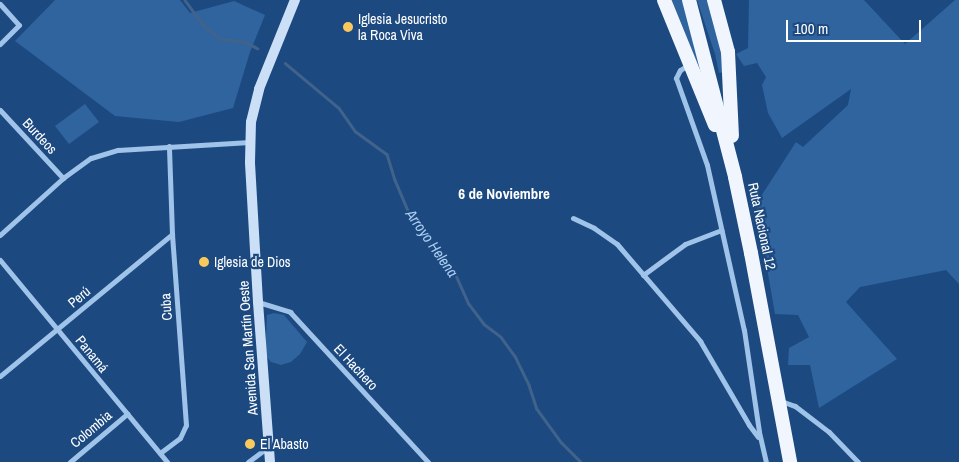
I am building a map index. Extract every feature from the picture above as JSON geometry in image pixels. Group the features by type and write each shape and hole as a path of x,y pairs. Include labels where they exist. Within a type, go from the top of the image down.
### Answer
{"highway":[{"path":"664,0 735,177"},
{"name":"Ruta Nacional 12","path":"689,0 735,177 790,462"},
{"path":"714,0 728,52 735,177"}],"main road":[{"name":"Avenida San Martín Oeste","path":"270,462 258,302 250,142 251,122 260,89 295,0"}],"street":[{"path":"0,4 19,25 0,44"},
{"path":"690,63 680,70 676,78 707,165 744,330 760,439 766,462"},
{"name":"Burdeos","path":"0,110 63,178"},
{"path":"0,235 63,178 91,158 118,150 250,142"},
{"name":"Cuba","path":"160,454 180,438 186,425 172,234 169,146"},
{"path":"573,218 594,228 617,244 700,341 749,425 760,439"},
{"path":"643,275 685,244 721,230"},
{"name":"Perú","path":"0,376 172,234"},
{"name":"Panamá","path":"0,260 167,462"},
{"name":"El Hachero","path":"258,302 290,312 428,462"},
{"path":"778,400 795,406 829,432 858,462"},
{"name":"Colombia","path":"70,462 127,414"},
{"path":"248,462 268,447"}],"shaded area":[{"path":"55,0 180,0 190,13 234,1 265,15 250,52 233,108 179,122 115,116 15,41"},
{"path":"671,0 682,0 693,28 702,64 698,65"},
{"path":"697,0 707,0 724,52 725,72 719,73 715,54"},
{"path":"749,0 864,0 905,44 955,0 959,0 959,284 946,270 860,287 846,302 897,359 819,408 810,365 788,365 789,348 809,337 798,315 775,314 756,204 796,142 803,147 848,105 851,89 782,138 768,113 762,85 766,77 757,63 744,66 736,54 748,48"},
{"path":"85,104 99,122 69,144 55,126"},
{"path":"274,313 284,315 307,342 300,354 291,362 281,365 271,362 265,355 267,315"}],"waterway":[{"name":"Arroyo Helena","path":"185,0 203,25 221,39 246,42 257,48"},
{"name":"Arroyo Helena","path":"285,63 339,108 355,131 387,154 395,180 410,216 443,262 455,273 469,304 484,324 501,337 515,356 529,385 537,409 561,442 581,462"}],"place":[{"name":"Iglesia Jesucristo la Roca Viva","path":"348,27"},
{"name":"Iglesia de Dios","path":"204,262"},
{"name":"El Abasto","path":"250,444"}],"district":[{"name":"6 de Noviembre","path":"504,194"}]}
